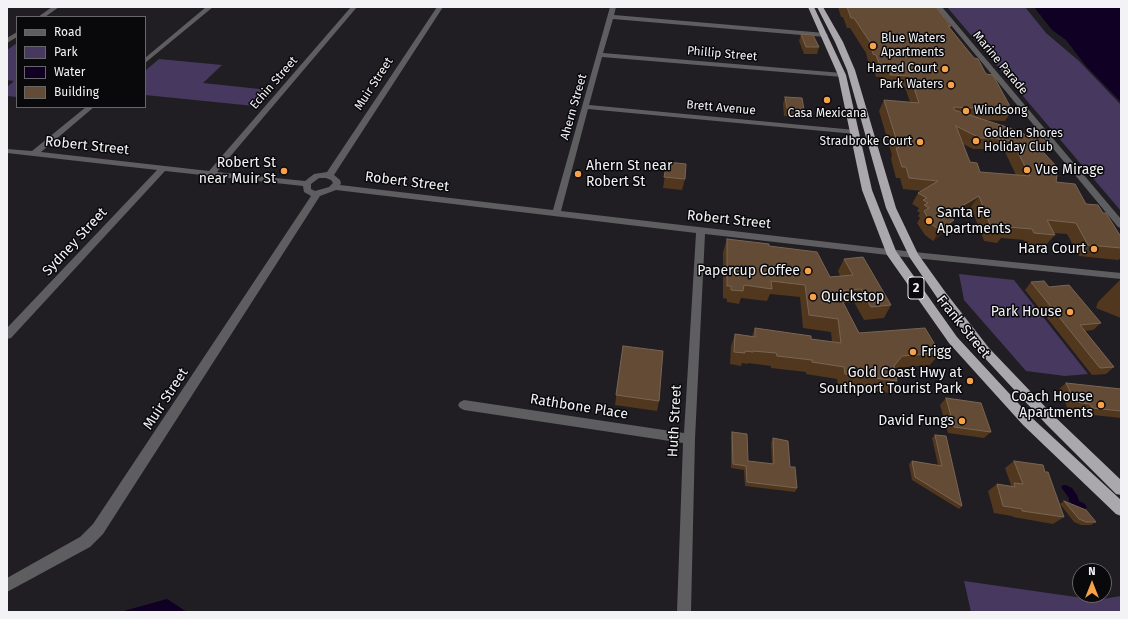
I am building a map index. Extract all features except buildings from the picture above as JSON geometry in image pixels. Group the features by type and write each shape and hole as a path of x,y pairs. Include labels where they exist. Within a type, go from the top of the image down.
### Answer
{"highway":[{"name":"Frank Street","path":"811,7 842,75 867,190 891,252 953,340 1027,421 1121,509"},
{"name":"Frank Street","path":"820,7 851,70 891,208 914,255 946,302 986,351 1050,420 1121,489"}],"street":[{"path":"42,16 56,7"},
{"path":"146,60 210,7"},
{"name":"Echin Street","path":"211,173 354,7"},
{"name":"Muir Street","path":"329,176 440,7"},
{"name":"Ahern Street","path":"556,213 613,7"},
{"name":"Marine Parade","path":"939,7 1121,225"},
{"path":"610,17 825,35"},
{"path":"7,41 16,35"},
{"name":"Phillip Street","path":"600,55 842,75"},
{"name":"Brett Avenue","path":"585,107 855,132"},
{"path":"34,154 89,108"},
{"name":"Robert Street","path":"8,152 307,184"},
{"name":"Sydney Street","path":"7,335 163,168"},
{"path":"317,176 329,176 336,180 334,187 328,192 317,194 309,192 307,190 307,184 317,176"},
{"name":"Robert Street","path":"334,187 701,231 1121,276"},
{"name":"Muir Street","path":"7,585 85,542 98,529 317,194"},
{"name":"Huth Street","path":"684,612 688,439 701,231"},
{"name":"Rathbone Place","path":"464,405 688,439"}],"green space":[{"path":"947,7 1025,7 1046,33 1079,61 1121,105 1121,211"},
{"path":"16,44 16,97 7,96 7,87 14,81 7,80 7,50"},
{"path":"159,59 222,65 203,83 269,90 254,106 146,95 146,70"},
{"path":"959,274 1014,280 1088,374 1065,376 1026,371 964,300"},
{"path":"964,581 1072,596 1072,603 1112,603 1112,598 1121,596 1121,612 971,612"}],"water":[{"path":"1034,7 1121,7 1121,102 1086,66 1066,40 1052,30"},
{"path":"1063,485 1072,488 1079,501 1085,504 1087,508 1079,510 1072,507 1069,498 1061,487"},
{"path":"167,599 187,612 120,612"}],"place":[{"name":"Blue Waters Apartments","path":"873,46"},
{"name":"Harred Court","path":"945,69"},
{"name":"Park Waters","path":"951,85"},
{"name":"Casa Mexicana","path":"827,100"},
{"name":"Windsong","path":"966,111"},
{"name":"Golden Shores Holiday Club","path":"976,141"},
{"name":"Stradbroke Court","path":"920,142"},
{"name":"Vue Mirage","path":"1027,170"},
{"name":"Robert St near Muir St","path":"284,171"},
{"name":"Ahern St near Robert St","path":"578,174"},
{"name":"Santa Fe Apartments","path":"929,221"},
{"name":"Hara Court","path":"1094,249"},
{"name":"Papercup Coffee","path":"808,271"},
{"name":"Quickstop","path":"813,297"},
{"name":"Park House","path":"1070,312"},
{"name":"Frigg","path":"913,352"},
{"name":"Gold Coast Hwy at Southport Tourist Park","path":"970,381"},
{"name":"Coach House Apartments","path":"1101,405"},
{"name":"David Fungs","path":"962,421"}]}
